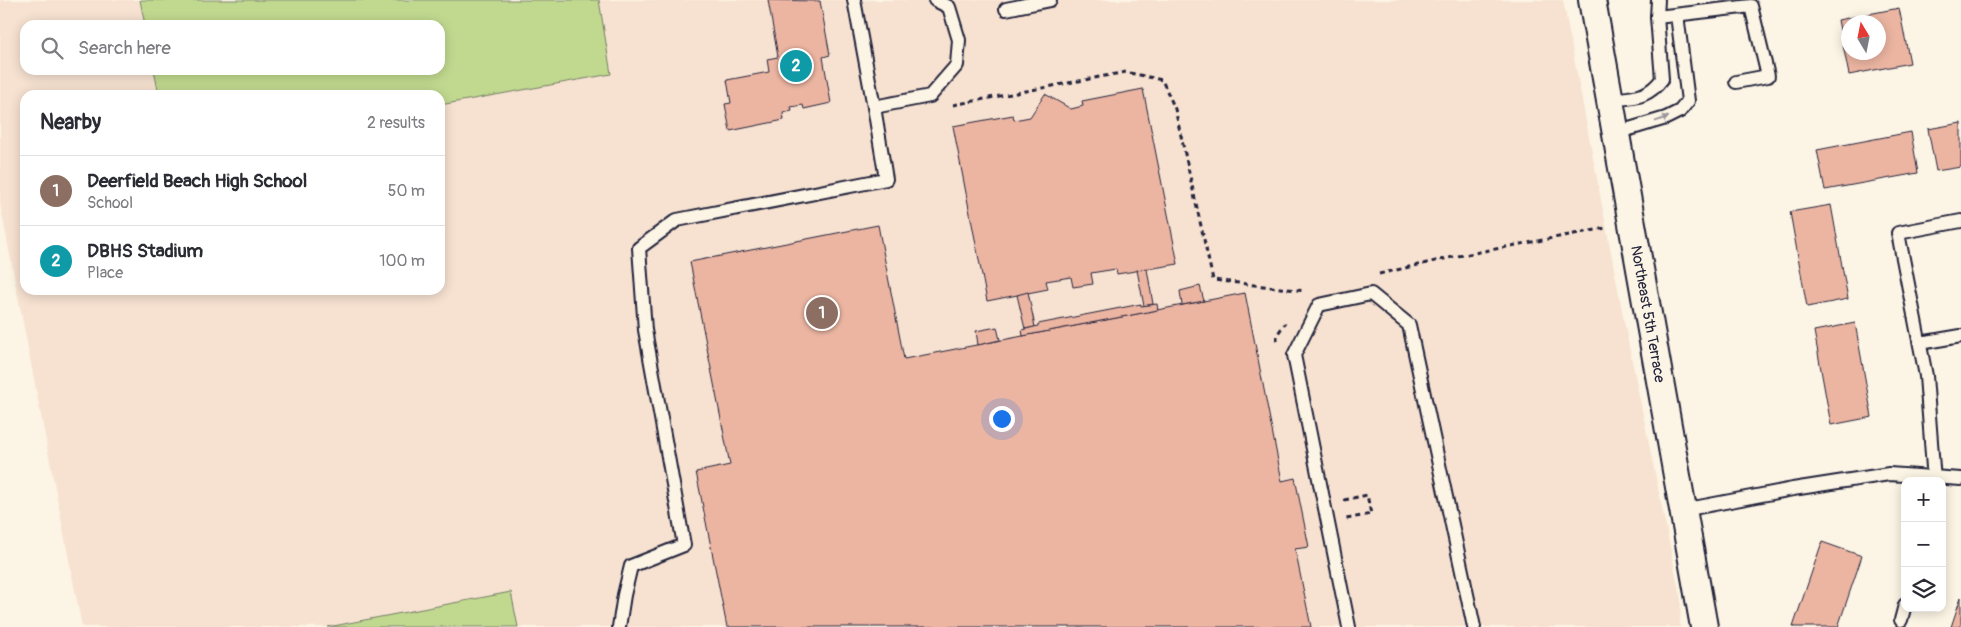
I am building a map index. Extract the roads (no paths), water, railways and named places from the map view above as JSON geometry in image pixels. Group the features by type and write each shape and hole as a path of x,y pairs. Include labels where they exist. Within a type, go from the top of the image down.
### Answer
{"street":[{"name":"Northeast 5th Terrace","path":"1592,0 1704,627"}],"lane":[{"path":"619,627 631,566 684,545 645,330 639,248 677,220 886,179 854,0"},
{"path":"874,107 930,96 957,65 959,40 949,8 935,0"},
{"path":"1006,9 1050,0"},
{"path":"1610,100 1640,96 1654,89 1662,79 1657,17 1658,0"},
{"path":"1657,17 1751,6 1768,76 1736,82"},
{"path":"1616,133 1666,118 1680,111 1688,101 1677,15"},
{"path":"1935,477 1926,376 1898,233 1961,221"},
{"path":"1349,627 1294,355 1319,305 1371,294 1409,325 1474,627"},
{"path":"1920,343 1961,336"},
{"path":"1683,510 1793,489 1889,474 1917,477"},
{"path":"1946,479 1961,479"},
{"path":"1901,620 1903,612"}],"place":[{"name":"DBHS Stadium","path":"796,66"},
{"name":"Deerfield Beach High School","path":"822,313"}]}
